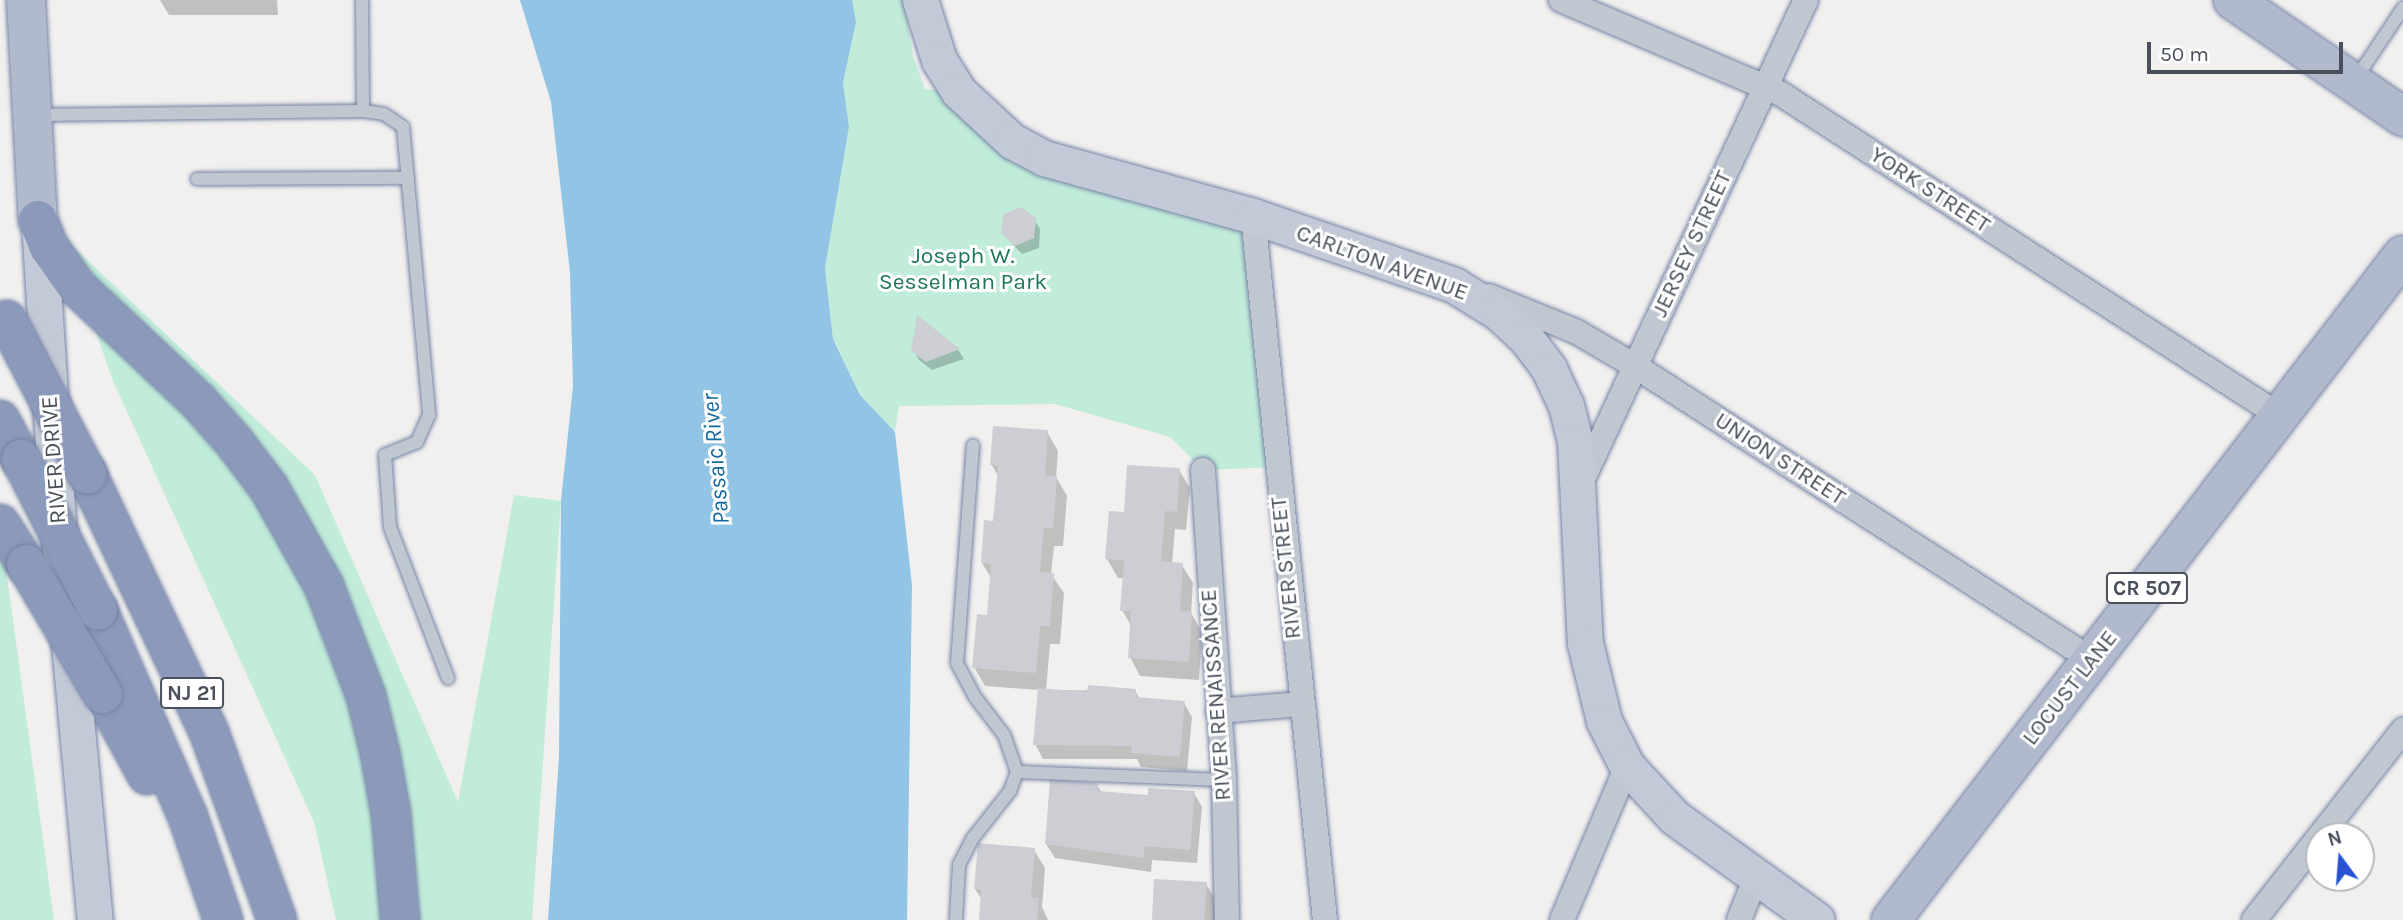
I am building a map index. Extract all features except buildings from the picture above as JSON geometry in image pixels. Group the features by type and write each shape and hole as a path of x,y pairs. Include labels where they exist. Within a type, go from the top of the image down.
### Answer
{"highway":[{"path":"38,220 49,247 77,287 198,401 235,443 305,549 347,638 366,696 391,814 400,920"},
{"name":"NJ 21","path":"4,313 87,474 209,732 276,920"},
{"name":"NJ 21","path":"0,420 98,611 188,817 220,920"},
{"path":"0,524 103,694 220,920"}],"main road":[{"name":"RIVER DRIVE","path":"26,0 38,220"},
{"path":"2233,0 2403,117"},
{"name":"LOCUST LANE","path":"1891,920 2403,255"}],"street":[{"name":"CARLTON AVENUE","path":"920,0 939,60 958,91 981,118 1012,141 1044,158 1253,216 1454,285 1499,313 1549,369 1566,405 1575,441 1586,643 1592,683 1604,721 1628,766 1674,817 1817,920"},
{"name":"YORK STREET","path":"1561,0 1765,87 2280,416"},
{"name":"JERSEY STREET","path":"1578,488 1806,0"},
{"name":"RIVER STREET","path":"1253,216 1325,920"},
{"name":"RIVER DRIVE","path":"38,220 58,524 95,920"},
{"name":"UNION STREET","path":"1454,285 1564,327 1635,366 2092,660"},
{"name":"RIVER RENAISSANCE","path":"1203,470 1224,780 1227,920"},
{"path":"1218,711 1301,704"},
{"path":"2331,822 2403,730"},
{"path":"1562,920 1628,766"},
{"path":"2254,920 2305,855"},
{"path":"1739,920 1756,877"}],"lane":[{"path":"362,0 363,111"},
{"path":"2352,83 2403,8"},
{"path":"32,115 363,111 384,114 403,127 429,415 416,442 385,455 390,527 448,678"},
{"path":"197,179 408,178"},
{"path":"956,920 959,865 973,838 1010,792 1017,772 1004,735 975,697 957,663 973,446"},
{"path":"1017,772 1224,780"}],"green space":[{"name":"Joseph W. Sesselman Park","path":"852,0 904,0 913,56 925,89 958,91 981,118 1253,216 1275,467 1203,470 1170,437 1055,404 899,406 895,432 860,395 833,338 825,268 849,127 843,83 856,22"},
{"path":"62,236 315,475 458,802 514,495 561,501 532,920 336,920 314,822 113,381"},
{"path":"0,561 6,569 54,920 0,920"}],"water":[{"name":"Passaic River","path":"520,0 852,0 856,22 843,83 849,127 825,268 833,339 860,395 895,432 912,585 907,920 548,920 559,756 561,501 573,386 570,273 551,102"}]}
